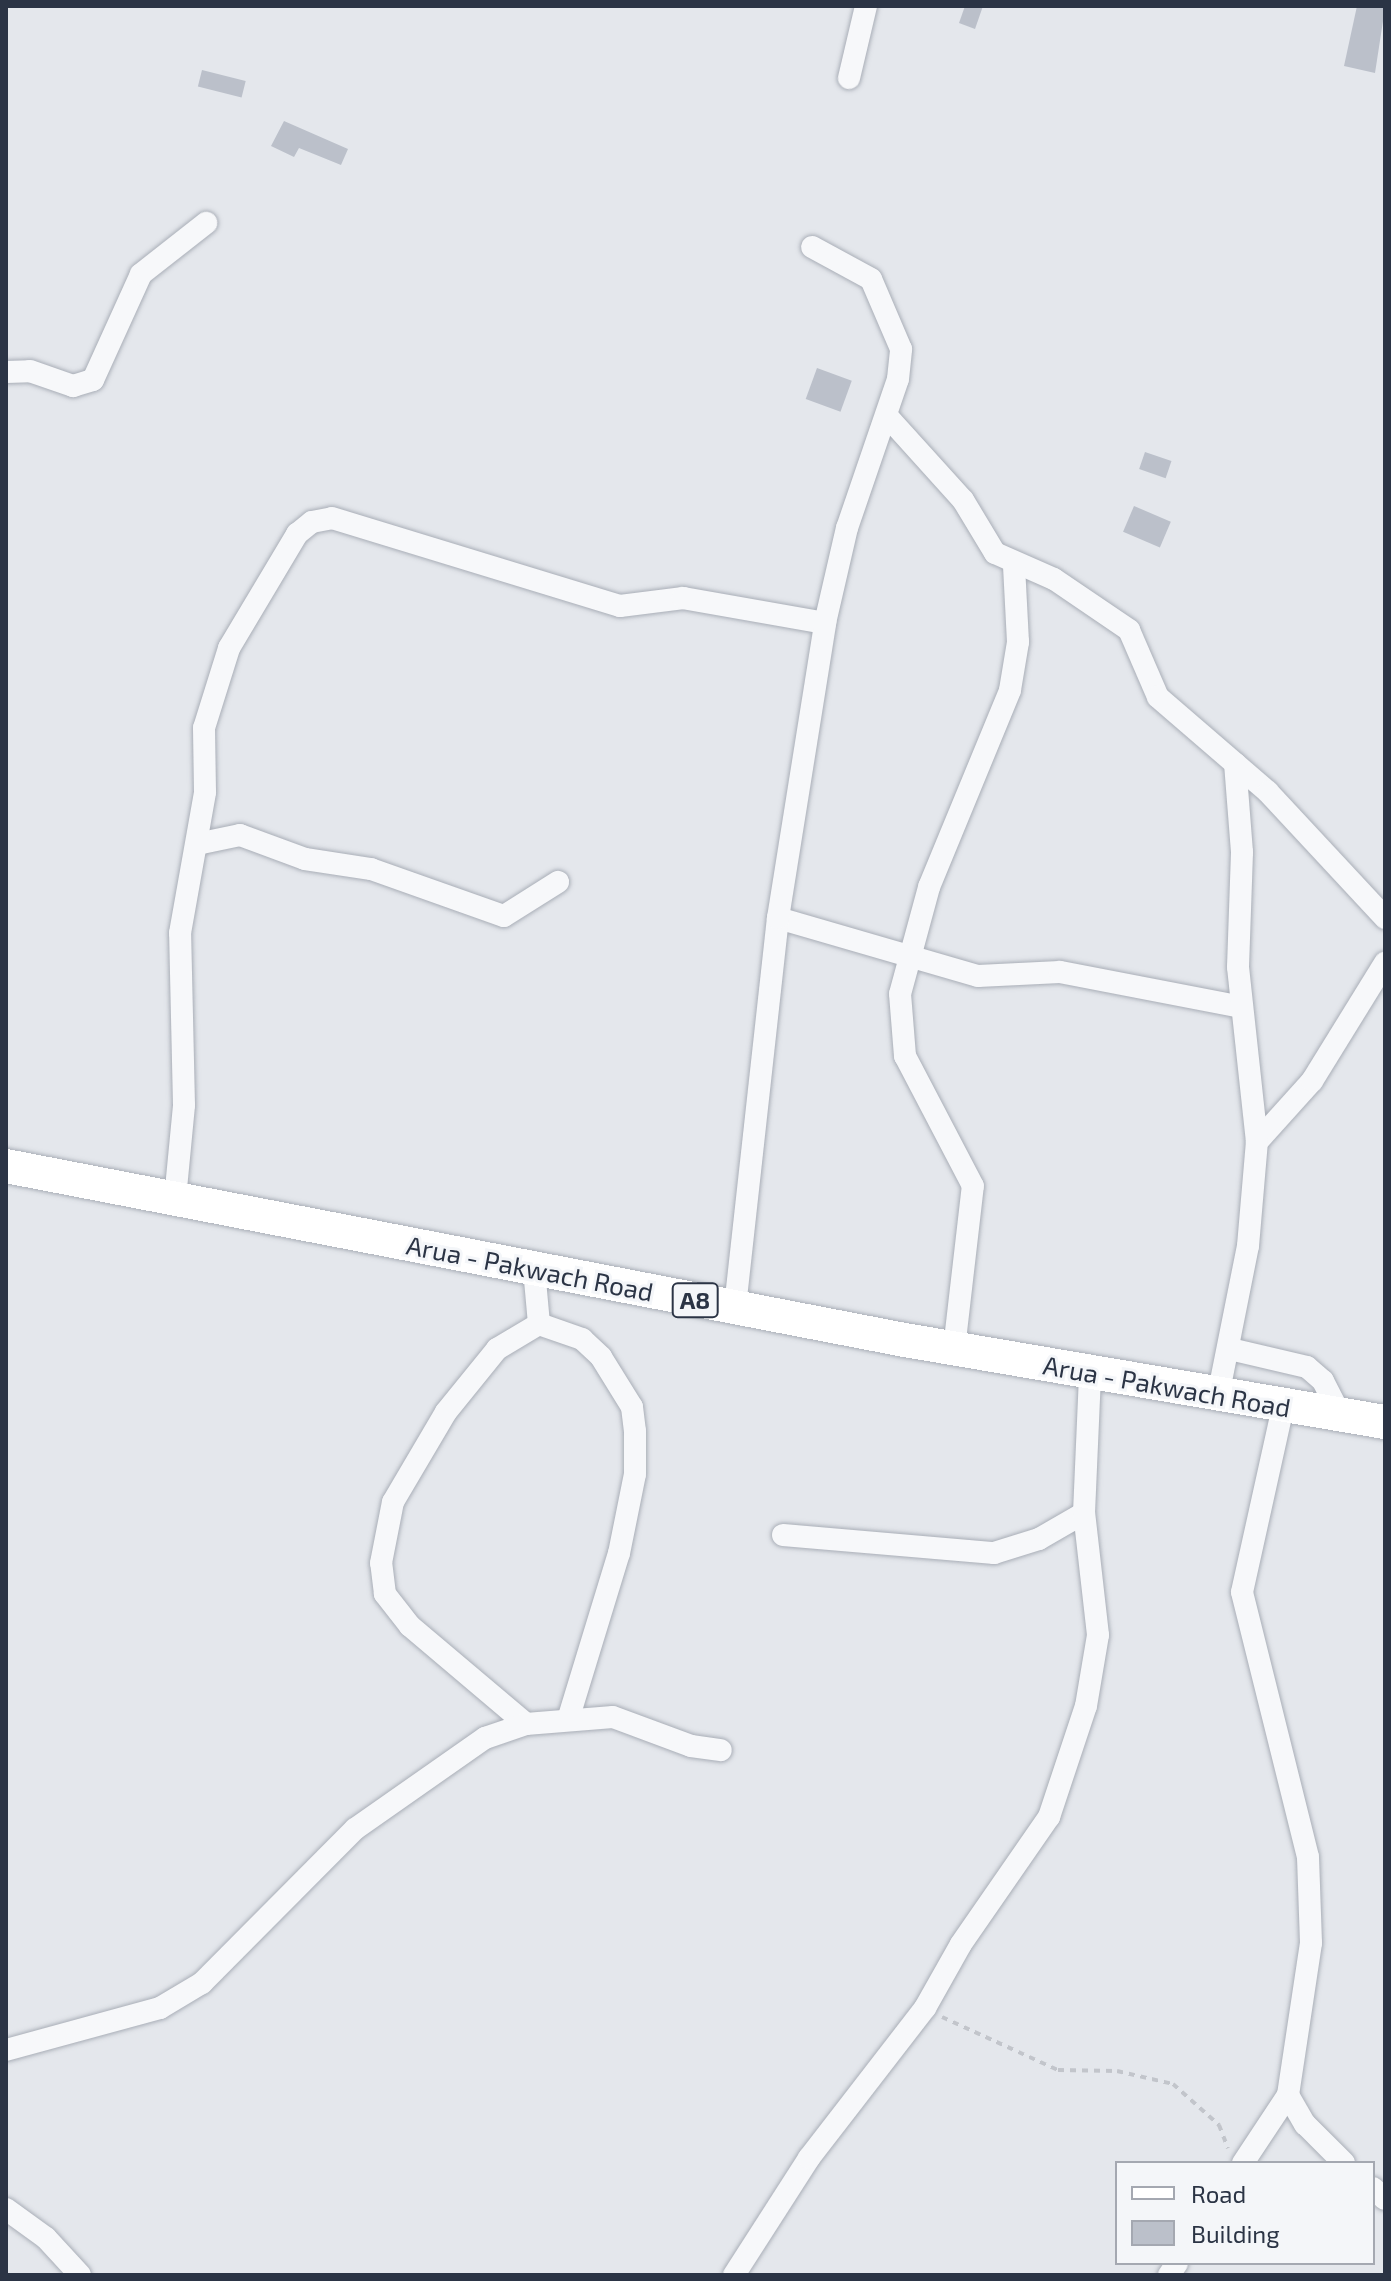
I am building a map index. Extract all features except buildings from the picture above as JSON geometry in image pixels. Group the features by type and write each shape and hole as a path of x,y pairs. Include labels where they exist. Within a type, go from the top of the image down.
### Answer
{"main road":[{"name":"Arua - Pakwach Road","path":"6,1166 954,1349 1385,1422"}],"street":[{"path":"849,78 866,6"},
{"path":"6,372 30,371 73,386 93,380 141,274 206,223"},
{"path":"735,1307 778,918 825,623 847,528 887,416 901,349 892,318 871,279 812,247"},
{"path":"887,416 972,511 984,542 1014,565 1054,579 1129,630 1158,697 1235,763 1385,918"},
{"path":"175,1199 184,1105 180,933 205,792 204,728 229,648 270,572 297,534 316,520 332,518 620,606 683,598 825,623"},
{"path":"954,1349 973,1186 905,1056 899,1012 908,954 929,887 1010,690 1018,642 1014,565"},
{"path":"1218,1396 1230,1349 1257,1142 1241,1007 1242,852 1235,763"},
{"path":"197,844 240,835 305,859 371,869 504,916 558,882"},
{"path":"778,918 988,977 1060,972 1241,1007"},
{"path":"1257,1142 1312,1081 1385,963"},
{"path":"534,1269 539,1324"},
{"path":"526,1724 410,1626 385,1594 381,1563 393,1502 446,1412 497,1349 539,1324 582,1339 601,1357 632,1407 635,1431 635,1474 619,1553 569,1717"},
{"path":"1230,1349 1307,1367 1323,1381 1340,1415"},
{"path":"734,2275 809,2158 925,2008 968,1934 1033,1848 1068,1765 1098,1635 1084,1513 1090,1373"},
{"path":"1244,2161 1288,2095 1311,1943 1308,1857 1242,1592 1283,1407"},
{"path":"783,1535 994,1553 1039,1539 1084,1513"},
{"path":"6,2050 160,2008 202,1983 355,1829 456,1755 526,1724 569,1717 613,1717 691,1746 721,1750"},
{"path":"1288,2095 1305,2124 1342,2161"},
{"path":"6,2209 46,2238 77,2274"}],"path":[{"path":"925,2008 1058,2070 1117,2071 1173,2084 1219,2125 1233,2161"}]}
